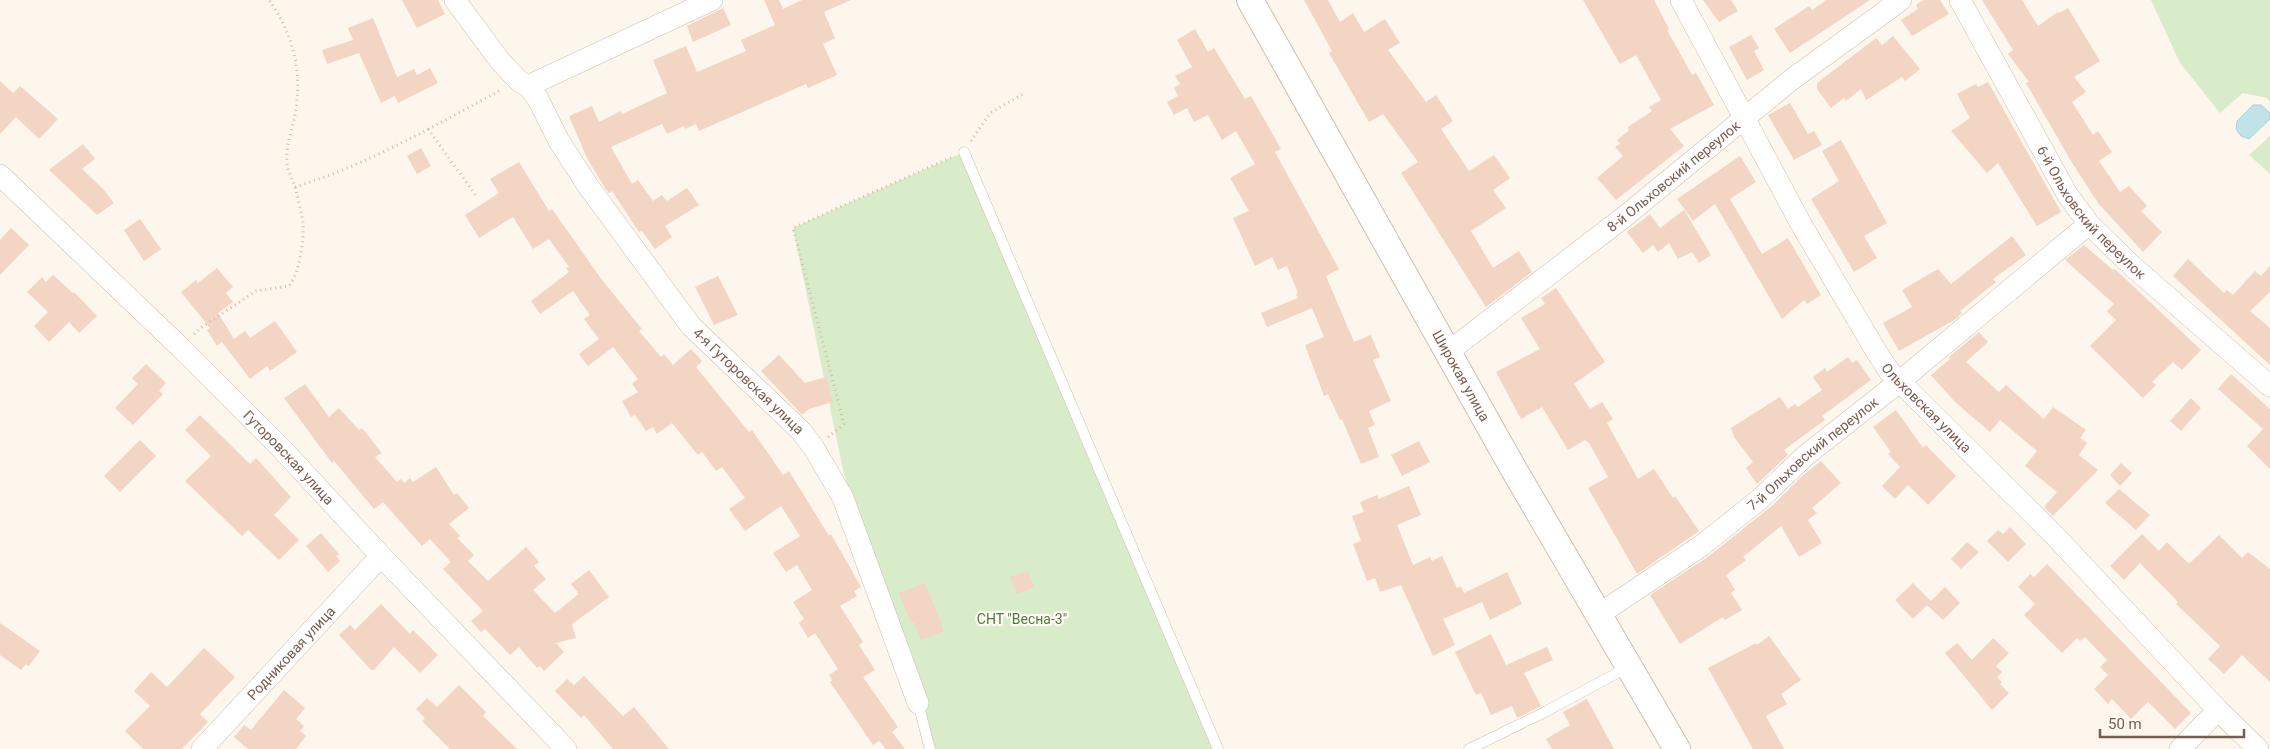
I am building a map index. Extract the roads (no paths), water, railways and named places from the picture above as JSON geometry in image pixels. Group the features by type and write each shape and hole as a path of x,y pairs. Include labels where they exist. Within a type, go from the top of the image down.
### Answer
{"street":[{"name":"4-я Гуторовская улица","path":"455,0 500,61 538,99 559,141 588,186 692,326 800,431 814,448 843,498 918,702"},
{"path":"524,83 712,0"},
{"name":"Широкая улица","path":"1250,0 1513,468 1677,749"},
{"name":"Ольховская улица","path":"1680,0 1806,233 1876,352 1898,382 2057,538 2218,710 2258,749"},
{"name":"8-й Ольховский переулок","path":"1448,352 1624,217 1826,53 1901,0"},
{"name":"6-й Ольховский переулок","path":"1960,0 2068,194 2090,224 2131,265 2270,386"},
{"name":"Гуторовская улица","path":"0,175 283,450 381,556 566,749"},
{"name":"7-й Ольховский переулок","path":"1598,615 1701,546 1760,499 1804,456 1898,382 2090,224"},
{"name":"Родниковая улица","path":"202,749 381,556"},
{"path":"2180,749 2218,710"}],"lane":[{"path":"964,152 1218,749"},
{"path":"1469,749 1543,713 1628,667"},
{"path":"918,702 930,749"}],"water":[{"path":"2253,105 2261,105 2270,113 2270,119 2249,139 2241,136 2236,129 2237,121"}],"park label":[{"name":"СНТ \"Весна-3\"","path":"1022,619"}]}
